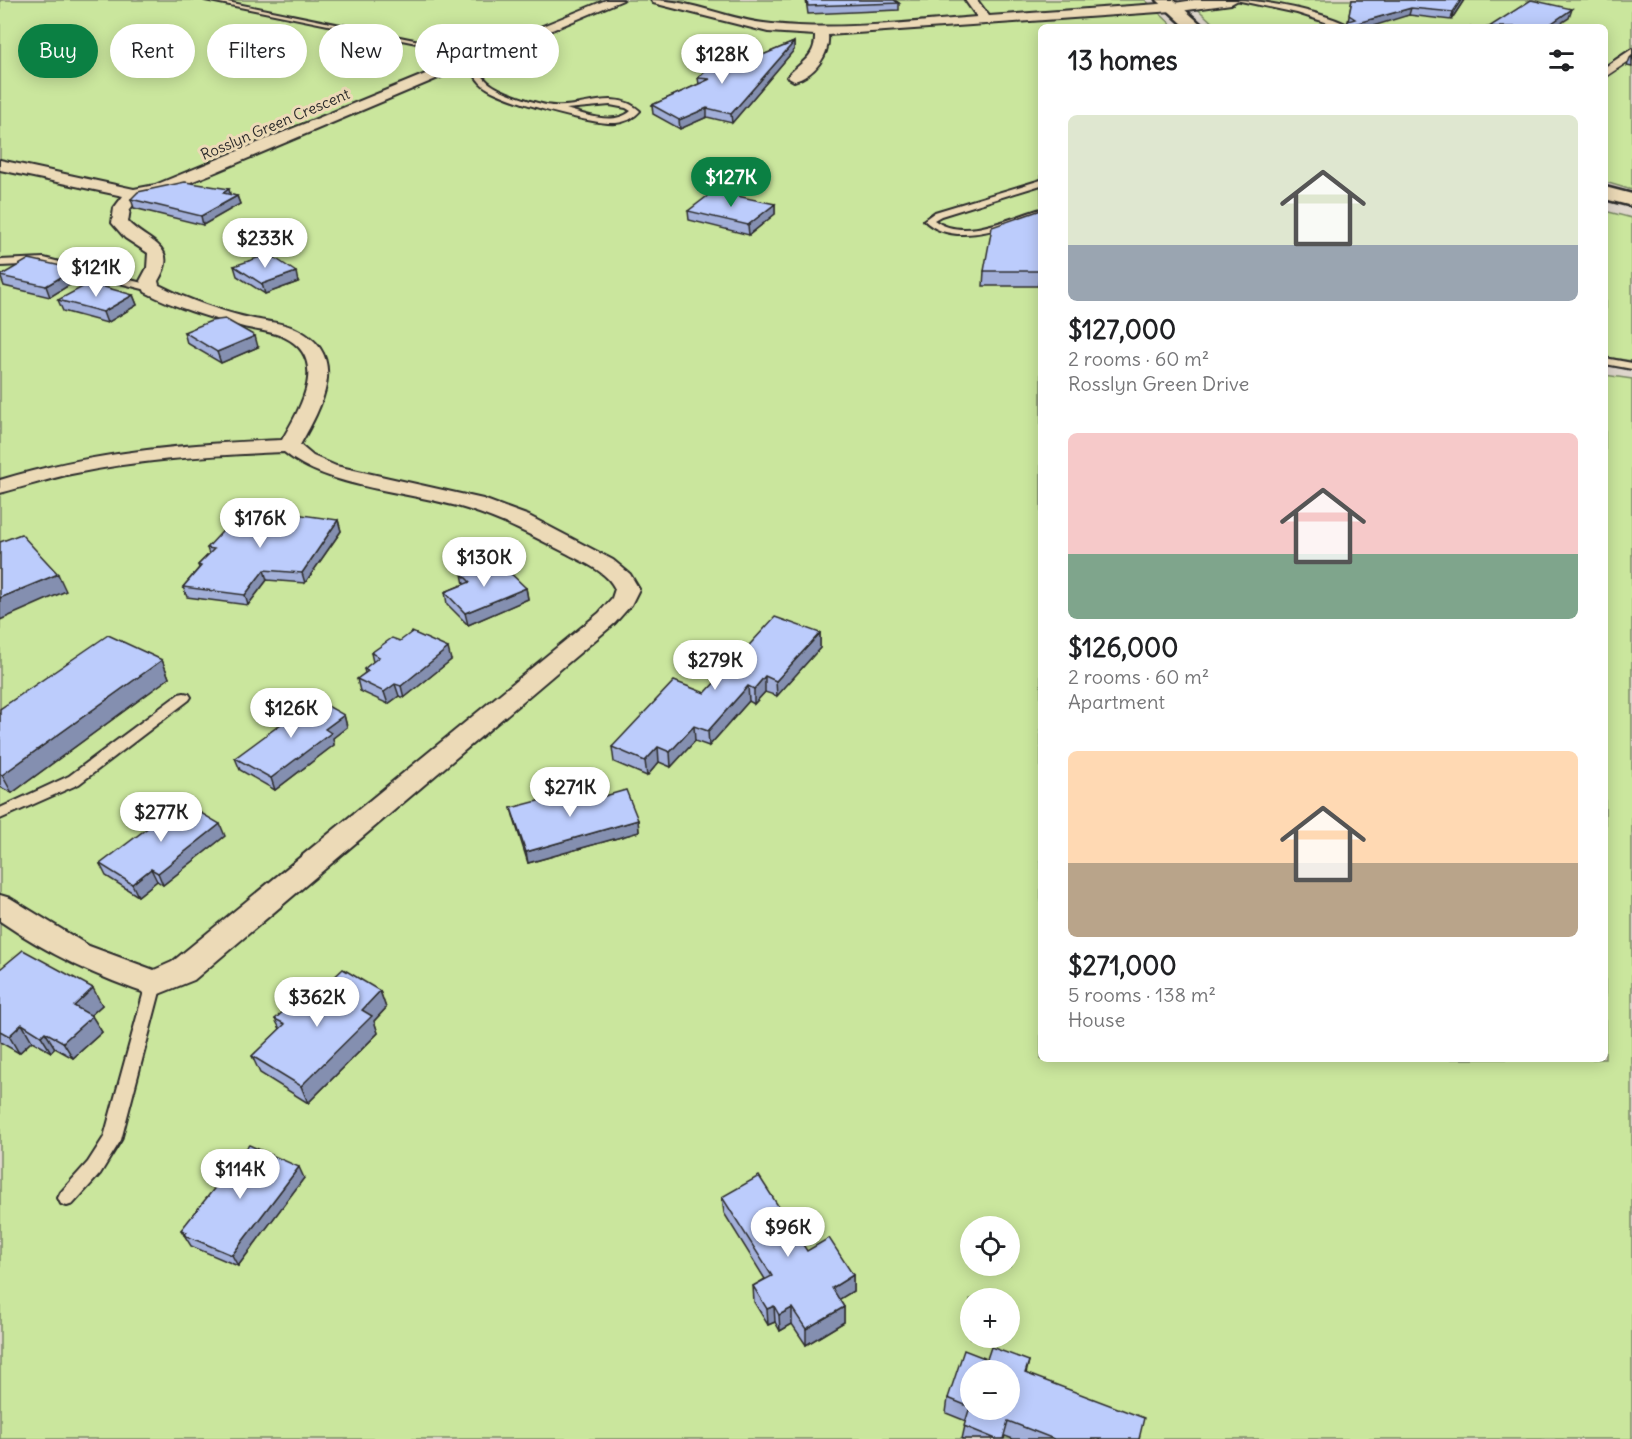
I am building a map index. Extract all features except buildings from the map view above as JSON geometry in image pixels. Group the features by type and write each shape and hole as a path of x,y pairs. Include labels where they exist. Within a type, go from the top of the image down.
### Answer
{"main road":[{"path":"1169,3 1193,24"},
{"path":"1608,194 1632,200"}],"street":[{"name":"Rosslyn Green Crescent","path":"559,24 616,0"},
{"path":"657,0 768,28 821,33 1169,3 1231,0"},
{"path":"971,0 985,19"},
{"path":"794,77 817,59 823,46 821,33"},
{"path":"1608,71 1632,53"},
{"name":"Rosslyn Green Crescent","path":"134,194 159,189 206,171 428,78"},
{"path":"0,165 134,194 122,208 120,223 124,229 156,253 156,270 149,281 151,288 231,318 282,330 307,343 316,356 317,389 312,405 288,446"},
{"path":"0,487 61,471 123,460 222,448 288,446 306,460 330,471 463,501 521,521 605,565 622,579 627,589 623,600 590,632 183,971 154,984 133,974 105,966 41,934 0,906"}],"lane":[{"path":"208,0 415,41"},
{"path":"1239,0 1298,11 1339,24"},
{"path":"480,78 491,88 579,116 610,121 631,117 636,111 630,105 613,103 558,108"},
{"path":"1038,183 938,214 928,220 939,228 985,230 1038,213"},
{"path":"0,263 44,261 151,288"},
{"path":"1608,362 1632,366"},
{"path":"0,814 74,780 184,697"},
{"path":"67,1198 94,1168 112,1140 154,984"}],"green space":[{"path":"0,0 1145,0 1171,24 1038,24 1038,1062 1608,1062 1608,375 1632,379 1632,1439 0,1439"},
{"path":"1188,0 1632,0 1632,190 1608,183 1608,24 1214,24"},
{"path":"1608,212 1632,218 1632,361 1608,357"}]}
